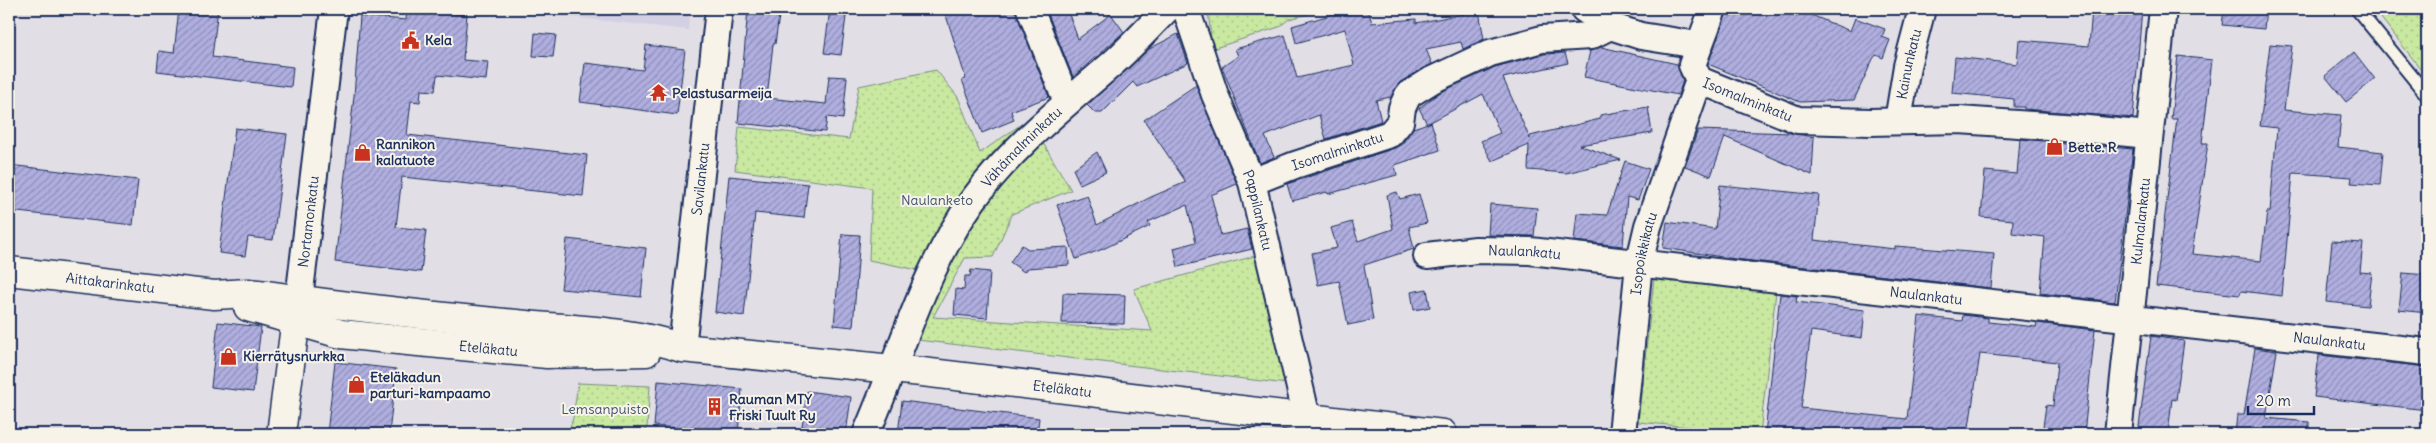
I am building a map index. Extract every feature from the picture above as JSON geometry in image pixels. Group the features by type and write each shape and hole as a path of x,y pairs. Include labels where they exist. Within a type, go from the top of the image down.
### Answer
{"main road":[{"name":"Aittakarinkatu","path":"9,271 214,295 248,293 297,310"},
{"name":"Eteläkatu","path":"297,310 410,314 617,334 661,341 682,348 892,369 1443,434"},
{"name":"Nortamonkatu","path":"281,434 297,310"}],"street":[{"name":"Nortamonkatu","path":"297,310 334,9"},
{"name":"Savilankatu","path":"682,348 719,9"},
{"path":"1030,9 1067,102"},
{"name":"Vähämalminkatu","path":"866,434 930,279 950,238 972,202 997,170 1067,102 1115,62 1167,9"},
{"name":"Pappilankatu","path":"1186,9 1215,96 1252,182 1307,418"},
{"path":"1584,9 1610,26 1641,36 1698,45 1713,9"},
{"name":"Kainunkatu","path":"1898,121 1913,41 1922,9"},
{"name":"Kulmalankatu","path":"2118,434 2163,9"},
{"name":"Isomalminkatu","path":"1252,182 1295,165 1390,134 1400,122 1402,108 1408,95 1432,80 1490,53 1542,39 1590,36 1610,26"},
{"name":"Isomalminkatu","path":"1698,45 1692,65 1699,80 1798,120 1999,122 2149,135"},
{"name":"Isopoikkikatu","path":"1622,434 1639,264 1648,226 1699,80"},
{"name":"Naulankatu","path":"1427,256 1500,249 2427,352"}],"lane":[{"path":"2357,9 2427,95"}],"shaded area":[{"path":"497,9 690,9 688,30"}],"green space":[{"path":"633,9 666,9 665,15 632,12"},
{"path":"1208,9 1328,9 1289,19 1279,27 1212,49"},
{"path":"2374,9 2427,9 2427,77"},
{"name":"Naulanketo","path":"936,70 958,97 980,153 1036,114 1054,133 1043,143 1071,190 1012,214 993,257 965,258 933,317 1152,331 1134,289 1255,256 1287,384 892,337 918,270 869,260 872,188 735,170 739,127 849,139 859,86"},
{"path":"1654,279 1776,291 1760,434 1638,422"},
{"name":"Lemsanpuisto","path":"578,383 650,386 647,427 643,434 568,434 573,418"}],"building":[{"path":"179,9 218,9 212,57 293,67 291,87 157,71 159,51 174,53"},
{"path":"748,9 780,9 775,44 773,44 767,98 826,104 829,76 847,77 843,119 827,117 825,132 738,123"},
{"path":"830,9 847,9 841,55 824,53"},
{"path":"944,9 1015,9 1049,97 1011,111 1014,120 982,133 962,80 966,79"},
{"path":"1046,9 1067,9 1078,39 1111,14 1124,32 1073,77"},
{"path":"1351,9 1368,9 1372,23 1416,19 1416,23 1479,11 1484,39 1463,49 1461,42 1426,49 1432,64 1400,82 1391,97 1376,100 1381,121 1326,139 1319,115 1265,136 1274,157 1260,163 1222,67 1238,56 1235,49 1285,35 1297,78 1354,65 1345,29 1296,43 1292,26"},
{"path":"1728,9 1797,9 1850,31 1855,18 1885,29 1882,37 1890,40 1883,58 1876,55 1873,59 1854,100 1800,102 1708,64"},
{"path":"2092,9 2142,9 2133,118 2024,109 2024,107 2014,107 2014,99 1952,93 1955,57 2017,64 2019,40 2089,46"},
{"path":"2224,9 2266,9 2264,29 2222,25"},
{"path":"407,10 467,15 463,60 488,62 486,80 437,75 435,91 421,90 420,102 411,101 407,135 587,155 583,196 402,177 396,227 426,230 421,272 335,262 354,96 360,16 406,20"},
{"path":"535,33 556,35 553,57 533,56"},
{"path":"1178,34 1188,63 1137,87 1133,82 1102,113 1095,113 1087,105 1149,49"},
{"path":"2270,44 2292,46 2284,110 2341,115 2338,147 2383,152 2380,185 2351,183 2352,177 2293,173 2282,296 2241,291 2240,295 2156,286 2177,119 2171,119 2178,56 2212,60 2202,143 2208,143 2192,254 2261,261 2267,212 2270,212 2277,128 2260,126"},
{"path":"646,45 685,50 677,115 580,102 585,63 643,70"},
{"path":"1601,47 1677,64 1683,81 1678,95 1584,77 1590,51"},
{"path":"2354,52 2375,79 2346,102 2325,76"},
{"path":"1565,53 1568,63 1503,78 1530,139 1530,136 1600,119 1600,115 1648,107 1652,133 1579,145 1621,160 1566,173 1528,170 1529,145 1492,161 1481,141 1500,133 1483,94 1427,124 1419,108 1439,93 1495,67 1544,54"},
{"path":"1196,85 1237,184 1211,195 1221,235 1247,229 1252,249 1178,267 1174,248 1196,242 1187,205 1148,222 1150,226 1103,249 1076,259 1057,205 1087,195 1097,225 1151,197 1186,182 1144,120"},
{"path":"1431,122 1440,150 1395,165 1397,175 1328,194 1327,192 1292,201 1287,184 1395,148 1402,144 1413,128"},
{"path":"235,128 287,134 273,240 248,237 245,256 219,253"},
{"path":"1698,130 1791,133 1814,137 1812,175 1725,137 1711,176 1685,166"},
{"path":"2020,139 2133,149 2115,302 2040,293 2045,237 2012,233 2013,220 1981,217 1985,171 2017,174"},
{"path":"1097,152 1106,172 1080,184 1073,169"},
{"path":"1625,161 1649,169 1638,200 1627,197 1623,246 1574,241 1577,213 1607,215"},
{"path":"9,165 138,180 133,225 9,211"},
{"path":"729,176 808,184 804,218 755,213 744,316 715,312"},
{"path":"1720,185 1819,195 1814,240 1895,249 1895,246 1994,254 1991,288 1735,259 1663,248 1667,222 1715,229"},
{"path":"1397,192 1400,199 1419,194 1427,223 1409,227 1414,249 1364,265 1373,320 1348,325 1339,281 1318,285 1312,253 1337,248 1331,228 1352,222 1358,241 1393,229 1387,195"},
{"path":"1490,204 1537,208 1534,236 1488,235"},
{"path":"842,234 860,235 853,327 834,325"},
{"path":"567,239 646,248 641,297 561,289"},
{"path":"2332,241 2363,243 2360,272 2372,273 2368,306 2326,302"},
{"path":"1022,245 1028,249 1068,247 1069,265 1027,268 1024,272 1010,262"},
{"path":"971,270 990,272 987,318 954,315 956,289 964,290 965,276 970,276"},
{"path":"2403,273 2427,275 2427,313 2399,310"},
{"path":"1427,289 1430,307 1414,310 1411,292"},
{"path":"1063,293 1125,295 1124,324 1062,323"},
{"path":"1780,294 1797,296 1796,302 1865,310 1862,338 1811,331 1801,408 1907,419 1919,316 1962,321 1963,315 1988,318 1988,322 2036,327 2037,323 2095,330 2084,434 2042,434 2046,405 2053,406 2057,362 1980,354 1968,434 1765,434"},
{"path":"218,322 261,327 253,392 211,387"},
{"path":"2151,336 2184,341 2176,400 2172,399 2168,434 2138,434"},
{"path":"2255,348 2277,351 2266,418 2309,422 2309,434 2235,434 2237,415 2244,415"},
{"path":"2319,355 2427,367 2427,410 2314,397"},
{"path":"335,362 396,369 389,434 327,434"},
{"name":"Rauman MTY Friski Tuult Ry","path":"658,381 742,389 738,434 703,431 702,434 675,434 676,428 654,426"},
{"path":"807,391 851,397 846,434 801,434"},
{"path":"902,401 1039,418 1037,434 978,434 945,430 945,434 898,434"}],"place":[{"name":"Kela","path":"411,40"},
{"name":"Pelastusarmeija","path":"658,93"},
{"name":"Bette. R","path":"2054,147"},
{"name":"Rannikon kalatuote","path":"362,152"},
{"name":"Kierrätysnurkka","path":"229,356"},
{"name":"Eteläkadun parturi-kampaamo","path":"356,385"},
{"name":"Rauman MTY Friski Tuult Ry","path":"715,407"}]}
